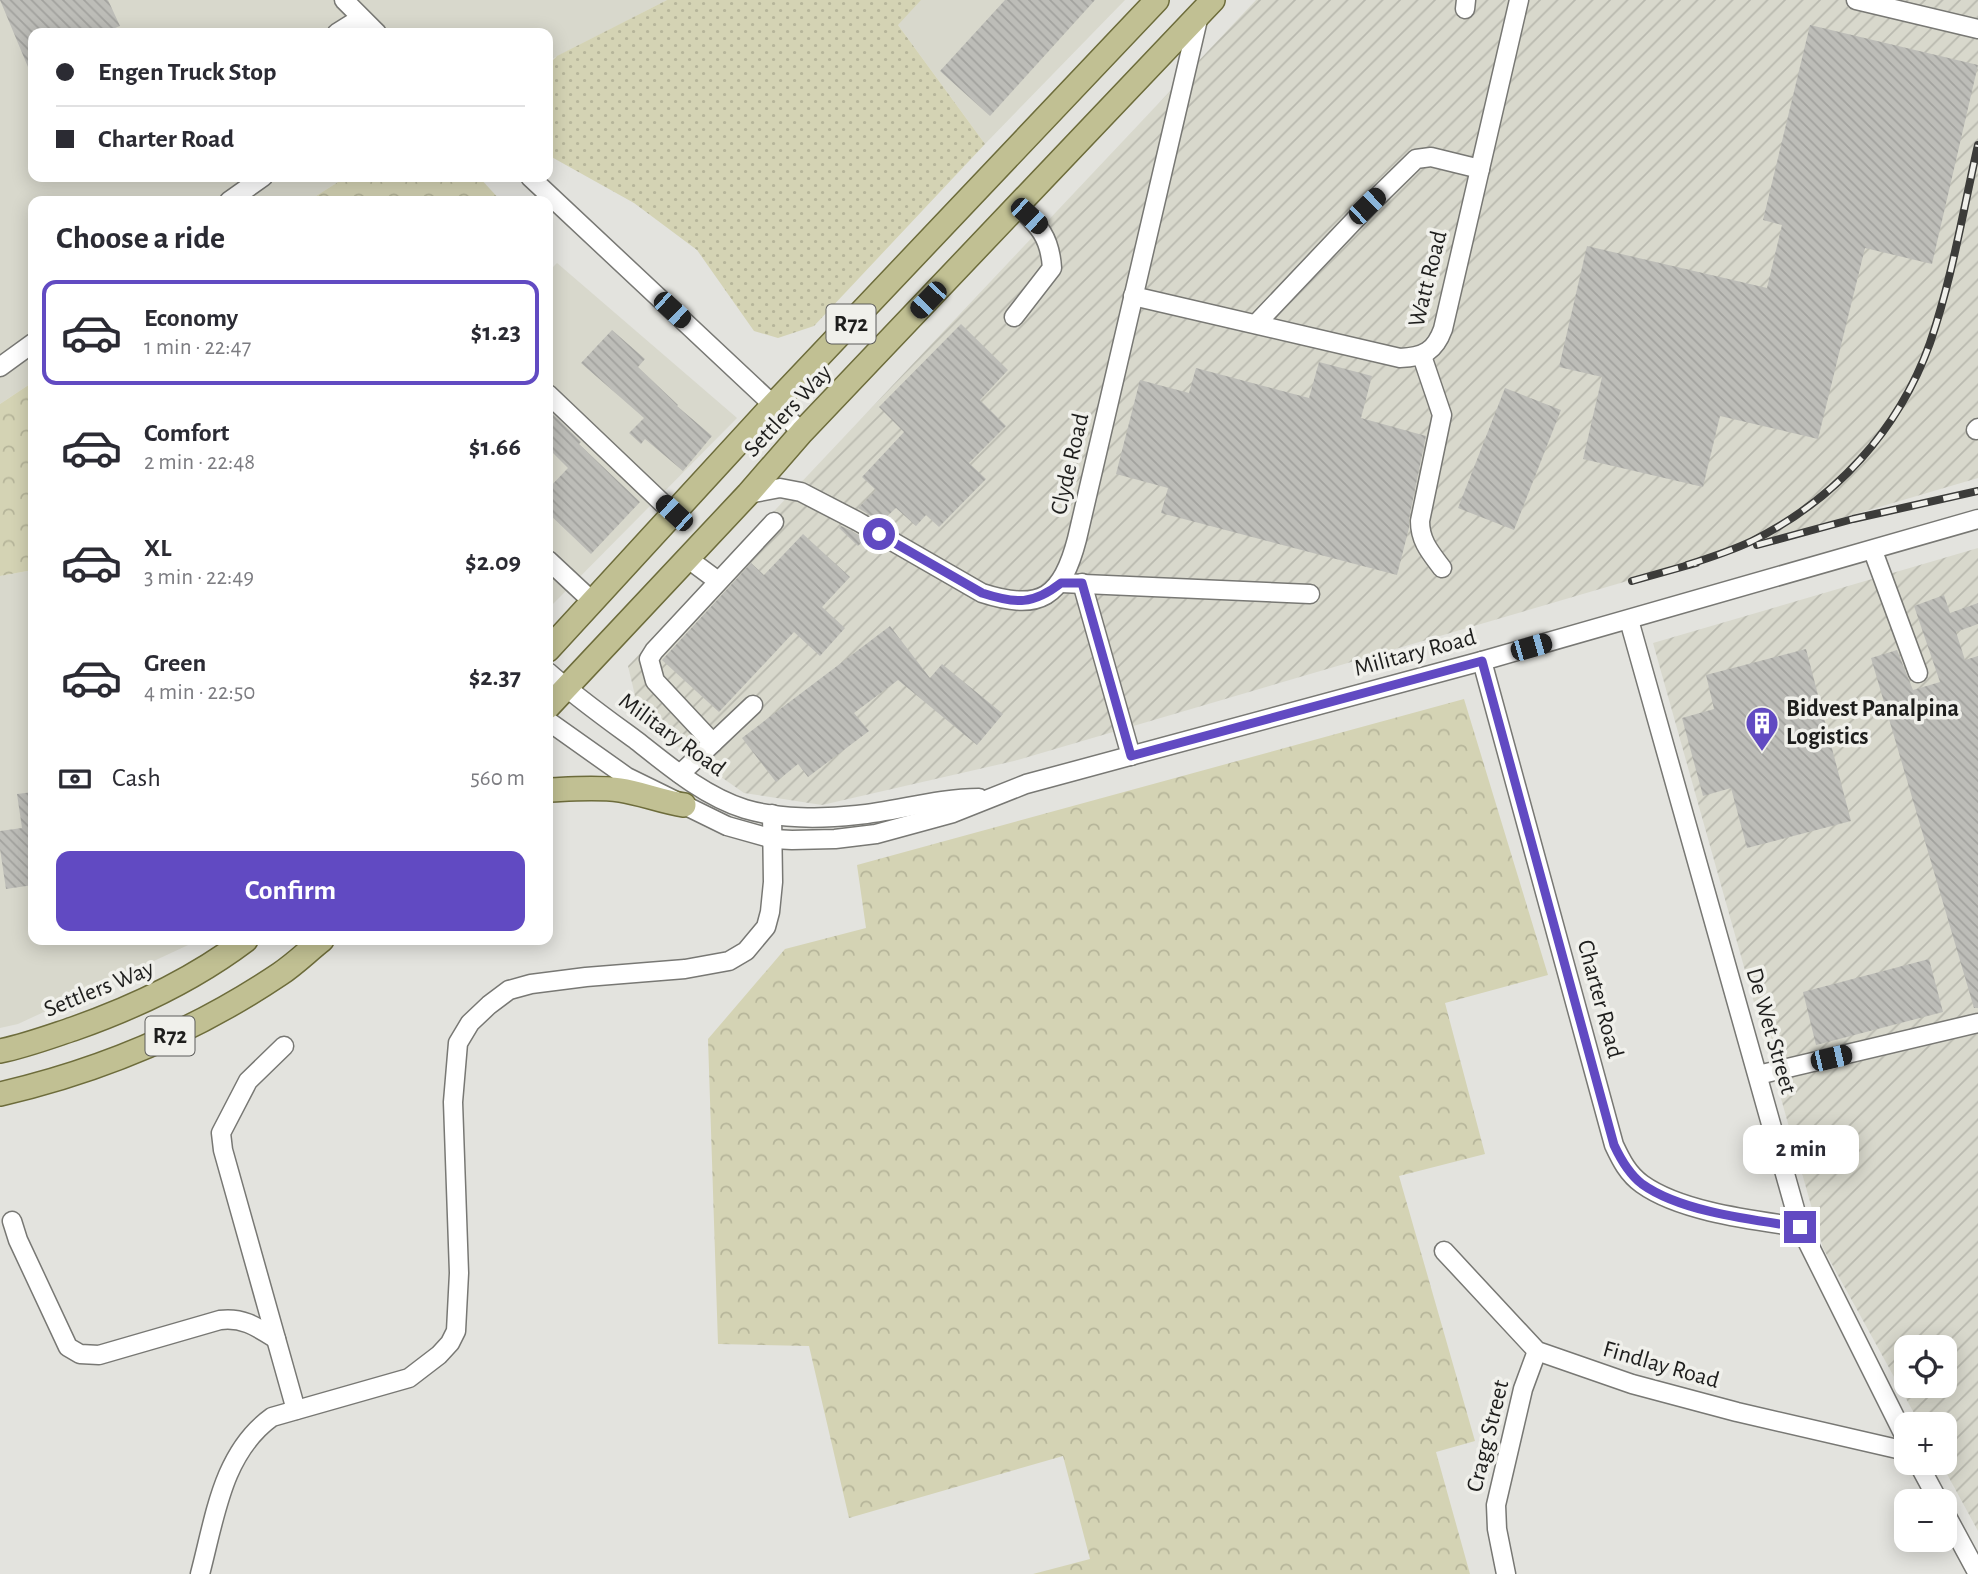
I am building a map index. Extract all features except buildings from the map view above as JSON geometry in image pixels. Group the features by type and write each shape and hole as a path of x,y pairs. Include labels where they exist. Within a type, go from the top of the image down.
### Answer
{"main road":[{"name":"Settlers Way","path":"553,645 773,405 1157,0"},
{"name":"Settlers Way","path":"556,680 687,558 802,432 1206,8"},
{"path":"553,790 622,790 661,802 684,805"},
{"name":"Settlers Way","path":"0,1051 119,1013 175,987 239,945"},
{"name":"R72","path":"0,1094 135,1052 192,1026 282,973 316,945"}],"street":[{"path":"344,0 372,28"},
{"name":"Watt Road","path":"1133,296 1400,358 1422,356 1433,348 1443,329 1519,0"},
{"path":"1856,0 1978,29"},
{"name":"Clyde Road","path":"1061,583 1070,566 1077,540 1133,296 1206,8"},
{"path":"345,28 361,18"},
{"path":"1256,324 1367,206 1416,159 1431,157 1480,169"},
{"path":"236,196 256,182"},
{"path":"535,182 550,196"},
{"path":"553,199 802,432"},
{"path":"1014,317 1052,268 1051,250 1040,226 1018,206"},
{"path":"0,367 28,347"},
{"path":"1422,356 1442,415 1420,532 1422,542 1442,568"},
{"path":"553,399 674,513"},
{"path":"748,494 780,488 801,492 982,593 1001,599 1015,601 1045,596 1061,583 1310,594"},
{"path":"713,743 655,681 649,659 654,650 774,522"},
{"name":"Military Road","path":"553,725 627,778 727,826 773,839 835,839 876,834 953,813 1026,784 1977,523"},
{"path":"1873,551 1918,673"},
{"path":"687,558 718,581"},
{"path":"553,565 593,602"},
{"path":"1082,583 1131,756"},
{"name":"De Wet Street","path":"1629,620 1800,1227 1894,1415"},
{"name":"Charter Road","path":"1482,661 1614,1145 1621,1160 1642,1184 1659,1194 1734,1217 1800,1227"},
{"name":"Military Road","path":"556,680 680,774 720,799 747,809 772,814 858,815 946,800 986,798"},
{"path":"680,774 753,705"},
{"path":"200,1574 225,1480 240,1449 255,1429 272,1417 409,1378 439,1355 456,1331 459,1273 453,1102 458,1043 470,1023 489,1004 509,990 531,984 685,969 729,961 746,951 766,927 770,912 773,882 772,814"},
{"path":"1758,1074 1978,1023"},
{"path":"284,1046 248,1081 221,1133 223,1150 296,1410"},
{"path":"12,1221 18,1240 68,1347 80,1354 99,1355 233,1318 245,1321 276,1339"},
{"name":"Findlay Road","path":"1444,1251 1537,1352 1632,1384 1894,1448"},
{"name":"Cragg Street","path":"1506,1574 1497,1529 1496,1505 1523,1389 1537,1352"},
{"path":"1957,1535 1978,1574"}],"shaded area":[{"path":"0,0 667,0 553,58 553,28 28,28 28,182 338,182 316,196 28,196 28,385 0,404"},
{"path":"870,0 1125,0 985,144 898,25"},
{"path":"1256,0 1978,0 1978,478 1014,761 822,805 744,793 641,721 628,666"},
{"path":"557,263 737,418 553,604 553,267"},
{"path":"1978,548 1978,1531 1948,1475 1957,1475 1957,1412 1913,1412 1906,1398 1957,1398 1957,1335 1894,1335 1894,1377 1823,1248 1653,643"},
{"path":"28,571 28,945 188,945 18,1024 0,1028 0,576"}],"green space":[{"path":"667,0 921,0 898,25 985,144 814,326 778,338 754,331 697,250 634,203 553,158 553,60"},
{"path":"338,182 484,182 496,196 316,196"},
{"path":"28,385 28,571 0,576 0,404"},
{"path":"1464,699 1548,975 1445,1003 1485,1154 1399,1176 1475,1441 1436,1452 1470,1574 1033,1574 1090,1559 1063,1456 849,1518 809,1346 718,1344 708,1039 785,949 866,928 857,865"}],"railway":[{"path":"1687,565 1744,545 1782,524 1837,483 1882,433 1901,405 1930,343 1951,270 1978,145"},
{"path":"1757,545 1853,519 1978,491"},
{"path":"1632,581 1696,563"}],"place":[{"name":"Bidvest Panalpina Logistics","path":"1762,753"}],"route":[{"path":"879,534 982,593 1001,599 1027,601 1045,596 1061,583 1082,583 1131,756 1482,661 1614,1145 1621,1160 1642,1184 1659,1194 1734,1217 1800,1227"}]}
